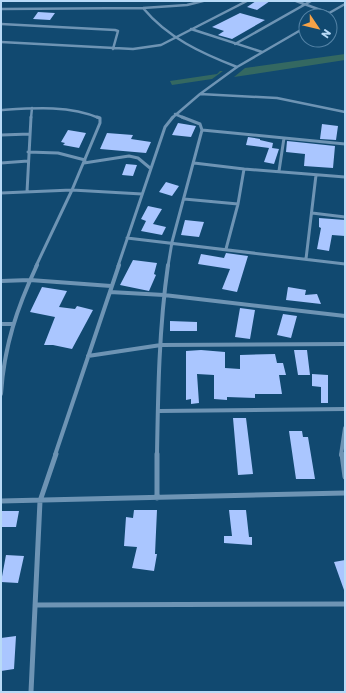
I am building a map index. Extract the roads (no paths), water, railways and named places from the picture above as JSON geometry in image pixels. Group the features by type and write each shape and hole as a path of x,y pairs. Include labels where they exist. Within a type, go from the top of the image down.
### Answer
{"street":[{"path":"1,9 143,8 187,5 203,1"},
{"path":"1,42 113,49 148,48 174,38 247,1"},
{"path":"296,1 316,8"},
{"path":"235,44 310,1"},
{"path":"143,8 156,23 174,38 212,57 237,66"},
{"path":"1,24 115,30 118,31 113,49"},
{"path":"191,29 262,52"},
{"path":"31,692 40,501 150,168 165,127 175,114 237,66 298,32"},
{"path":"200,94 257,96 345,112"},
{"path":"1,110 32,108 74,112 100,118 100,123 72,190 30,280 12,324 2,375 1,394"},
{"path":"27,192 28,152 32,108"},
{"path":"157,498 161,345 164,295 172,242 202,130 200,124 175,114"},
{"path":"202,130 345,144"},
{"path":"1,135 30,134"},
{"path":"279,171 284,138"},
{"path":"28,152 58,153 84,161 129,156 138,158 150,168"},
{"path":"1,163 28,162"},
{"path":"194,163 244,169 345,177"},
{"path":"226,249 238,204 244,169"},
{"path":"306,260 316,175"},
{"path":"1,193 72,190 142,194"},
{"path":"184,199 238,204"},
{"path":"312,213 345,217"},
{"path":"127,238 172,242 345,264"},
{"path":"1,281 30,280 112,286"},
{"path":"110,292 164,295 345,316"},
{"path":"1,324 12,324"},
{"path":"88,356 161,345 345,344"},
{"path":"159,411 345,409"},
{"path":"345,428 341,458 345,477"},
{"path":"1,501 345,493"},
{"path":"35,605 345,604"}]}
